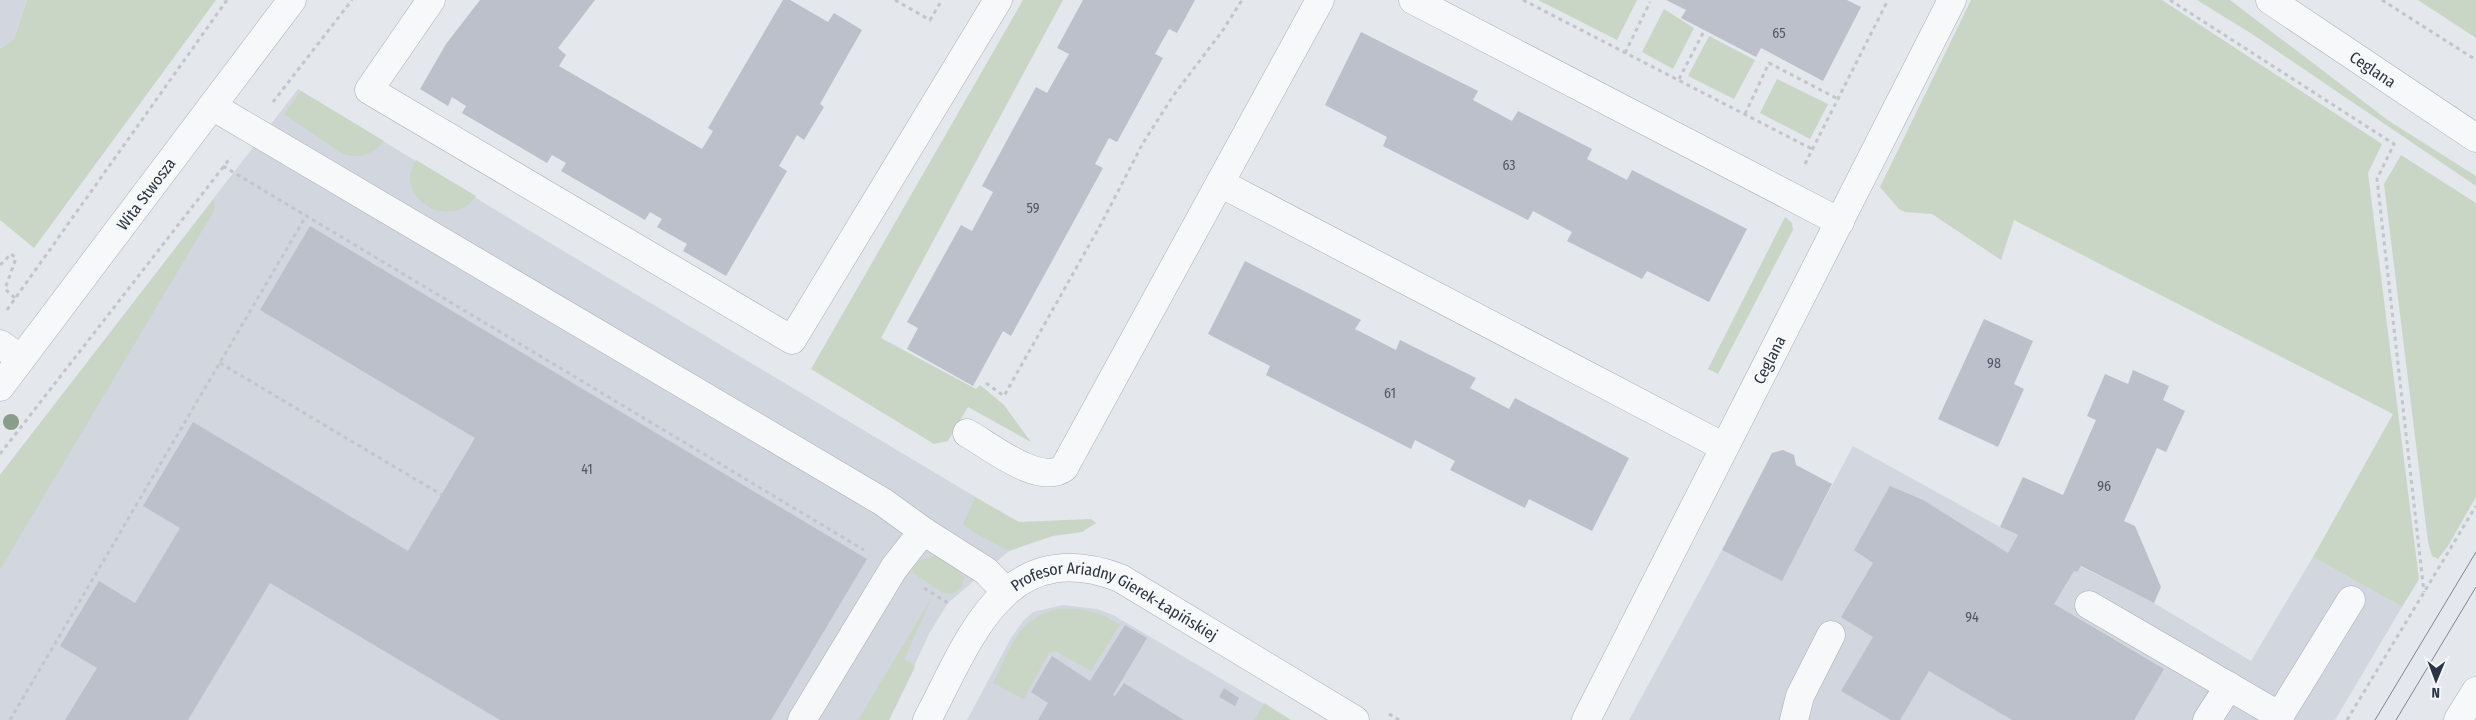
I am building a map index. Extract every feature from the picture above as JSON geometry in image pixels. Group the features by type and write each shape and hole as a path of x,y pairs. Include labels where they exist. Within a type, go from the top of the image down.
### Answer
{"street":[{"name":"Wita Stwosza","path":"0,386 11,352 212,106 292,0"},
{"path":"431,0 369,90 792,340 998,0"},
{"path":"967,433 1035,472 1052,473 1064,468 1320,0"},
{"path":"1413,0 1840,222"},
{"name":"Ceglana","path":"1586,720 1952,0"},
{"name":"Ceglana","path":"2270,0 2476,138"},
{"path":"212,106 251,131 882,502 986,571 1005,591"},
{"path":"1220,183 1724,447"},
{"path":"802,720 894,568 923,531"},
{"name":"Profesor Ariadny Gierek-Łapińskiej","path":"927,720 982,618 1005,591 1030,577 1059,569 1084,568 1109,574 1161,600 1355,720"},
{"path":"2089,605 2229,686 2278,718 2351,600"},
{"path":"1794,720 1800,696 1831,635"},
{"path":"2207,720 2229,686"},
{"path":"2458,720 2476,690"}],"path":[{"path":"3,316 226,0"},
{"path":"0,454 352,0"},
{"path":"895,0 930,20 942,0"},
{"path":"986,383 1004,396 1101,224 1143,143 1173,96 1223,30 1242,0"},
{"path":"1523,0 1812,149"},
{"path":"1789,196 1888,0"},
{"path":"2170,0 2394,144 2377,179 2424,592"},
{"path":"2382,0 2476,60"},
{"path":"1625,53 1650,2"},
{"path":"1679,80 1703,33"},
{"path":"1745,114 1769,63 1838,99"},
{"path":"224,166 894,568 954,607 950,614"},
{"path":"10,720 306,216"},
{"path":"0,265 11,254 16,258 5,289 16,298"},
{"path":"220,363 442,495"},
{"path":"2348,720 2476,506"}],"shaded area":[{"path":"0,0 27,0 14,39 0,49"},
{"path":"298,89 535,234 1019,523 1009,551 948,603 930,632 889,720 0,720 0,475"},
{"path":"1853,446 2000,527 2154,603 2251,661 2313,557 2402,607 2335,720 1629,720 1722,550 1782,580"},
{"path":"1063,605 1097,609 1113,615 1291,720 967,720 1011,638 1023,621 1033,612"}],"green space":[{"path":"27,0 216,0 34,248 0,220 0,49 14,39"},
{"path":"1023,0 1063,0 881,338 976,389 980,385 1004,405 1031,442 968,407 948,441 934,444 811,369"},
{"path":"1538,0 1637,0 1617,40"},
{"path":"1971,0 2162,0 2382,144 2368,173 2419,579 2402,607 2313,557 2393,414 2014,220 2001,260 1932,214 1905,212 1899,209 1880,187"},
{"path":"2197,0 2230,0 2389,121 2476,176 2476,186 2252,34"},
{"path":"2418,0 2476,0 2476,38"},
{"path":"1664,9 1694,28 1673,69 1642,52"},
{"path":"1709,36 1755,60 1734,99 1688,76"},
{"path":"1777,79 1828,104 1810,139 1760,113"},
{"path":"301,91 384,141 376,149 360,156 343,154 284,114"},
{"path":"2401,155 2476,203 2476,497 2448,546 2438,559 2432,556 2428,542 2384,184"},
{"path":"416,160 476,196 466,207 453,211 440,211 428,206 418,198 411,187 410,174"},
{"path":"213,200 215,206 212,214 0,570 0,475"},
{"path":"1785,217 1792,223 1793,230 1718,374 1708,369"},
{"path":"975,497 1019,522 1091,519 1096,523 1082,532 1053,536 1009,551 973,532 963,524"},
{"path":"936,556 952,563 964,576 962,587 952,594 943,593 913,573 911,568 917,561"},
{"path":"932,597 904,660 911,662 915,667 889,720 858,720"},
{"path":"1058,609 1090,611 1106,616 1120,625 1091,671 1055,651 1049,653 1024,699 993,683 1016,637 1033,620 1044,613"},
{"path":"1264,703 1291,720 1254,720"}],"building":[{"path":"480,0 595,0 558,48 566,55 559,66 702,149 713,131 708,128 783,0 790,0 828,22 834,13 862,30 820,104 824,107 804,140 797,135 779,166 787,171 726,276 683,251 687,244 657,227 662,219 650,212 645,220 561,171 566,163 552,155 547,163 462,113 466,106 452,97 448,106 420,89 446,44"},
{"path":"1083,0 1195,0 1177,33 1169,29 1155,54 1163,58 1117,142 1109,138 1095,164 1103,168 1011,336 1003,331 973,386 907,349 918,328 907,322 961,225 972,231 993,192 982,186 1036,87 1047,93 1069,54 1057,48"},
{"path":"1666,0 1847,0 1861,7 1823,81 1761,48 1756,57 1681,18 1686,10"},
{"path":"1361,32 1478,91 1473,100 1512,121 1518,111 1592,149 1587,159 1627,180 1632,170 1747,229 1709,302 1647,271 1642,279 1567,241 1572,232 1533,211 1528,220 1383,146 1387,137 1325,105"},
{"path":"310,226 867,559 771,720 500,720 270,583 188,720 65,720 97,668 60,646 99,581 135,603 180,528 143,506 193,422 408,551 475,438 260,310"},
{"path":"1245,261 1361,320 1355,329 1396,350 1400,340 1476,378 1470,388 1509,409 1515,398 1629,458 1592,531 1529,499 1525,508 1450,470 1455,461 1415,440 1411,449 1266,375 1270,366 1208,334"},
{"path":"1984,319 2033,341 2014,384 2024,389 1998,447 1938,419"},
{"path":"2133,370 2169,386 2163,400 2185,411 2166,452 2157,448 2124,521 2135,526 2161,587 2154,603 2081,566 2077,572 2074,571 2054,604 2164,669 2134,720 2012,720 1929,671 1900,720 1891,720 1841,691 1873,637 1841,617 1873,563 1854,550 1890,486 1923,500 2008,553 2018,535 2000,527 2023,477 2063,495 2096,420 2087,416 2105,374 2128,384"},
{"path":"1783,450 1794,455 1796,465 1832,484 1782,581 1722,550 1772,453"},
{"path":"1125,625 1147,638 1113,695 1115,696 1124,683 1184,720 1038,720 1048,703 1031,692 1052,656 1090,681"},
{"path":"1224,688 1239,698 1235,706 1219,697"}],"tram line":[{"path":"2375,720 2476,552"},
{"path":"2396,720 2476,587"}]}
